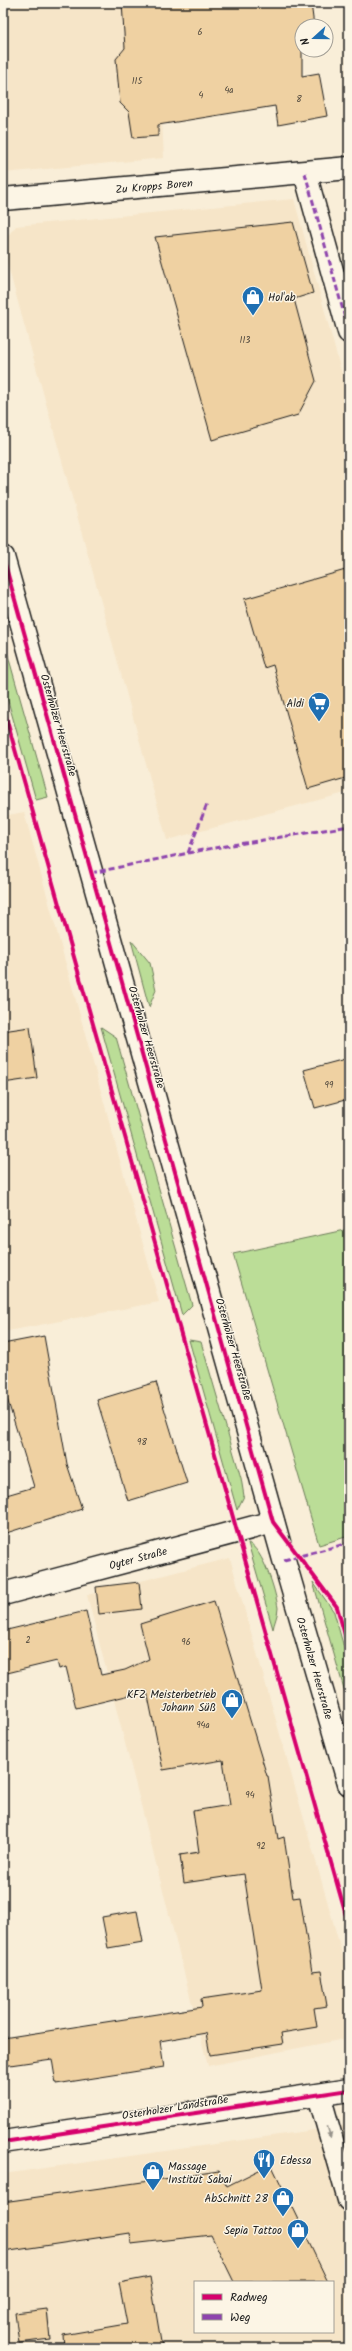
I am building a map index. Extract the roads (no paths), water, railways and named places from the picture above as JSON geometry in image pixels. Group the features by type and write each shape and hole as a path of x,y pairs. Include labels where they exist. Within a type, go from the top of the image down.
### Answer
{"main road":[{"name":"Zu Kropps Boren","path":"3,199 349,168"},
{"path":"306,173 349,332"},
{"name":"Osterholzer Heerstraße","path":"3,557 273,1522 349,1784"},
{"name":"Oyter Straße","path":"3,1594 273,1522"},
{"name":"Osterholzer Landstraße","path":"3,2142 349,2090"},
{"path":"319,2095 349,2200"}],"place":[{"name":"Hol'ab","path":"253,316"},
{"name":"Aldi","path":"319,722"},
{"name":"KFZ Meisterbetrieb Johann Süß","path":"232,1720"},
{"name":"Edessa","path":"264,2180"},
{"name":"Massage Institut Sabai","path":"153,2192"},
{"name":"AbSchnitt 28","path":"283,2218"},
{"name":"Sepia Tattoo","path":"298,2250"}]}
